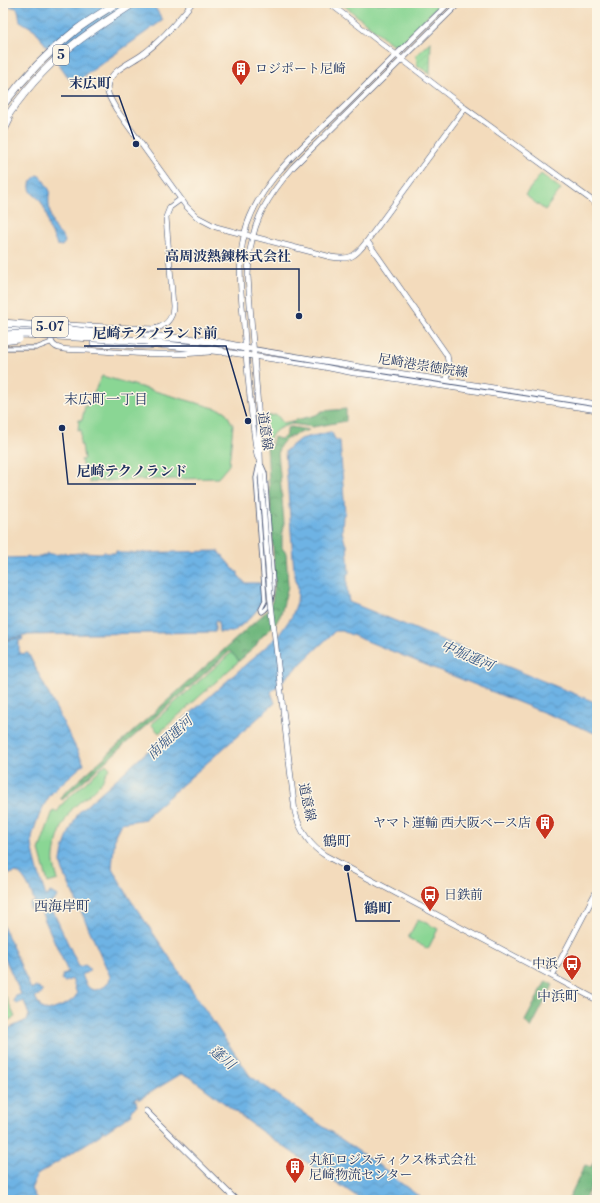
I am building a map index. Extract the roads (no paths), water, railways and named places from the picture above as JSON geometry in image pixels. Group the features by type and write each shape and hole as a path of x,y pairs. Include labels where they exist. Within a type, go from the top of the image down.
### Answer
{"highway":[{"name":"5","path":"3,105 37,64 77,30 117,3"},
{"name":"5","path":"3,123 31,84 68,49 134,3"},
{"path":"3,97 35,60 60,39 77,30"},
{"path":"3,132 12,113 31,84"},
{"name":"5-07","path":"3,323 96,333 158,344 220,351"},
{"name":"5-07","path":"3,328 96,333"},
{"name":"5-07","path":"3,335 147,341"},
{"name":"5-07","path":"3,341 18,339 211,341 246,351"}],"street":[{"path":"192,3 175,25 155,44 113,75 107,88 108,94 116,109 180,199 192,212 210,225 244,236 339,258 353,257 358,254 465,108"},
{"path":"329,3 465,108 597,204"},
{"name":"道意線","path":"259,461 252,421 240,265 244,236 254,207 272,179 449,3"},
{"name":"道意線","path":"459,3 303,157 277,185 261,212 252,237 248,257 248,276 260,436 259,461 270,594 295,812 300,828 316,850 597,1000"},
{"path":"180,199 170,207 166,217 173,312 167,323 159,328 152,329 66,325 61,326 50,338 54,345 60,349 123,353 246,351"},
{"path":"367,241 447,355 449,368 447,380"},
{"path":"3,348 36,348 52,342"},
{"name":"尼崎港崇徳院線","path":"246,351 253,349 597,404"},
{"name":"尼崎港崇徳院線","path":"246,351 254,356 354,373 597,410"},
{"path":"259,461 265,474 273,584 272,595 266,610 262,612 261,609 265,601 265,584 256,478 259,461"},
{"path":"552,976 597,890"},
{"path":"146,1111 236,1200"}],"water":[{"path":"6,3 152,3 163,20 73,84 35,30 20,21 17,9 9,7"},
{"path":"38,175 42,178 50,191 49,209 51,219 55,229 62,236 65,242 62,246 57,245 48,226 47,215 44,208 40,200 31,190 31,182"},
{"path":"330,432 335,439 340,441 345,514 343,516 342,531 345,543 347,544 349,573 347,574 347,590 349,602 597,703 597,734 342,631 335,631 271,692 275,703 145,819 121,823 115,835 112,868 130,899 250,1076 390,1173 398,1181 424,1200 362,1200 261,1131 190,1077 181,1074 138,1100 139,1097 134,1099 134,1101 136,1100 137,1106 131,1110 132,1114 105,1132 101,1129 103,1133 37,1175 31,1189 37,1200 3,1200 3,1031 27,1020 29,1015 24,1001 17,1004 14,1002 16,995 21,994 3,954 3,925 31,989 36,987 42,990 41,994 35,997 41,1008 48,1011 60,1007 72,1000 77,994 72,979 65,982 62,981 63,974 68,972 39,907 29,909 30,903 35,902 23,877 16,872 3,876 3,640 23,637 22,640 19,640 19,654 28,653 84,764 49,797 37,822 33,834 32,844 37,868 46,896 49,895 50,892 57,896 55,900 49,903 79,967 85,965 89,968 89,971 82,975 88,987 94,990 104,987 110,979 110,976 63,870 61,862 68,836 79,812 279,635 292,616 297,602 298,589 294,571 285,451 300,439"},
{"path":"104,551 106,553 116,553 116,551 118,551 120,553 132,553 218,551 224,556 223,557 236,572 238,572 238,575 245,583 260,583 262,601 258,609 249,619 233,632 219,632 218,621 215,621 215,632 23,635 3,640 3,558 41,557 47,553 61,554 65,552 67,554 82,552 102,553"},
{"path":"597,1180 597,1200 587,1200"}],"place":[{"name":"ロジポート尼崎","path":"241,86"},
{"name":"末広町","path":"136,144"},
{"name":"高周波熱錬株式会社","path":"299,316"},
{"name":"尼崎テクノランド前","path":"248,421"},
{"name":"尼崎テクノランド","path":"62,428"},
{"name":"ヤマト運輸 西大阪ベース店","path":"545,840"},
{"name":"鶴町","path":"347,868"},
{"name":"日鉄前","path":"430,912"},
{"name":"中浜","path":"572,981"},
{"name":"丸紅ロジスティクス株式会社 尼崎物流センター","path":"295,1184"}],"district":[{"name":"末広町一丁目","path":"106,400"},
{"name":"鶴町","path":"337,842"},
{"name":"西海岸町","path":"62,907"},
{"name":"中浜町","path":"558,997"}],"water label":[{"name":"中堀運河","path":"467,656"},
{"name":"南堀運河","path":"170,738"},
{"name":"蓬川","path":"222,1058"}]}
